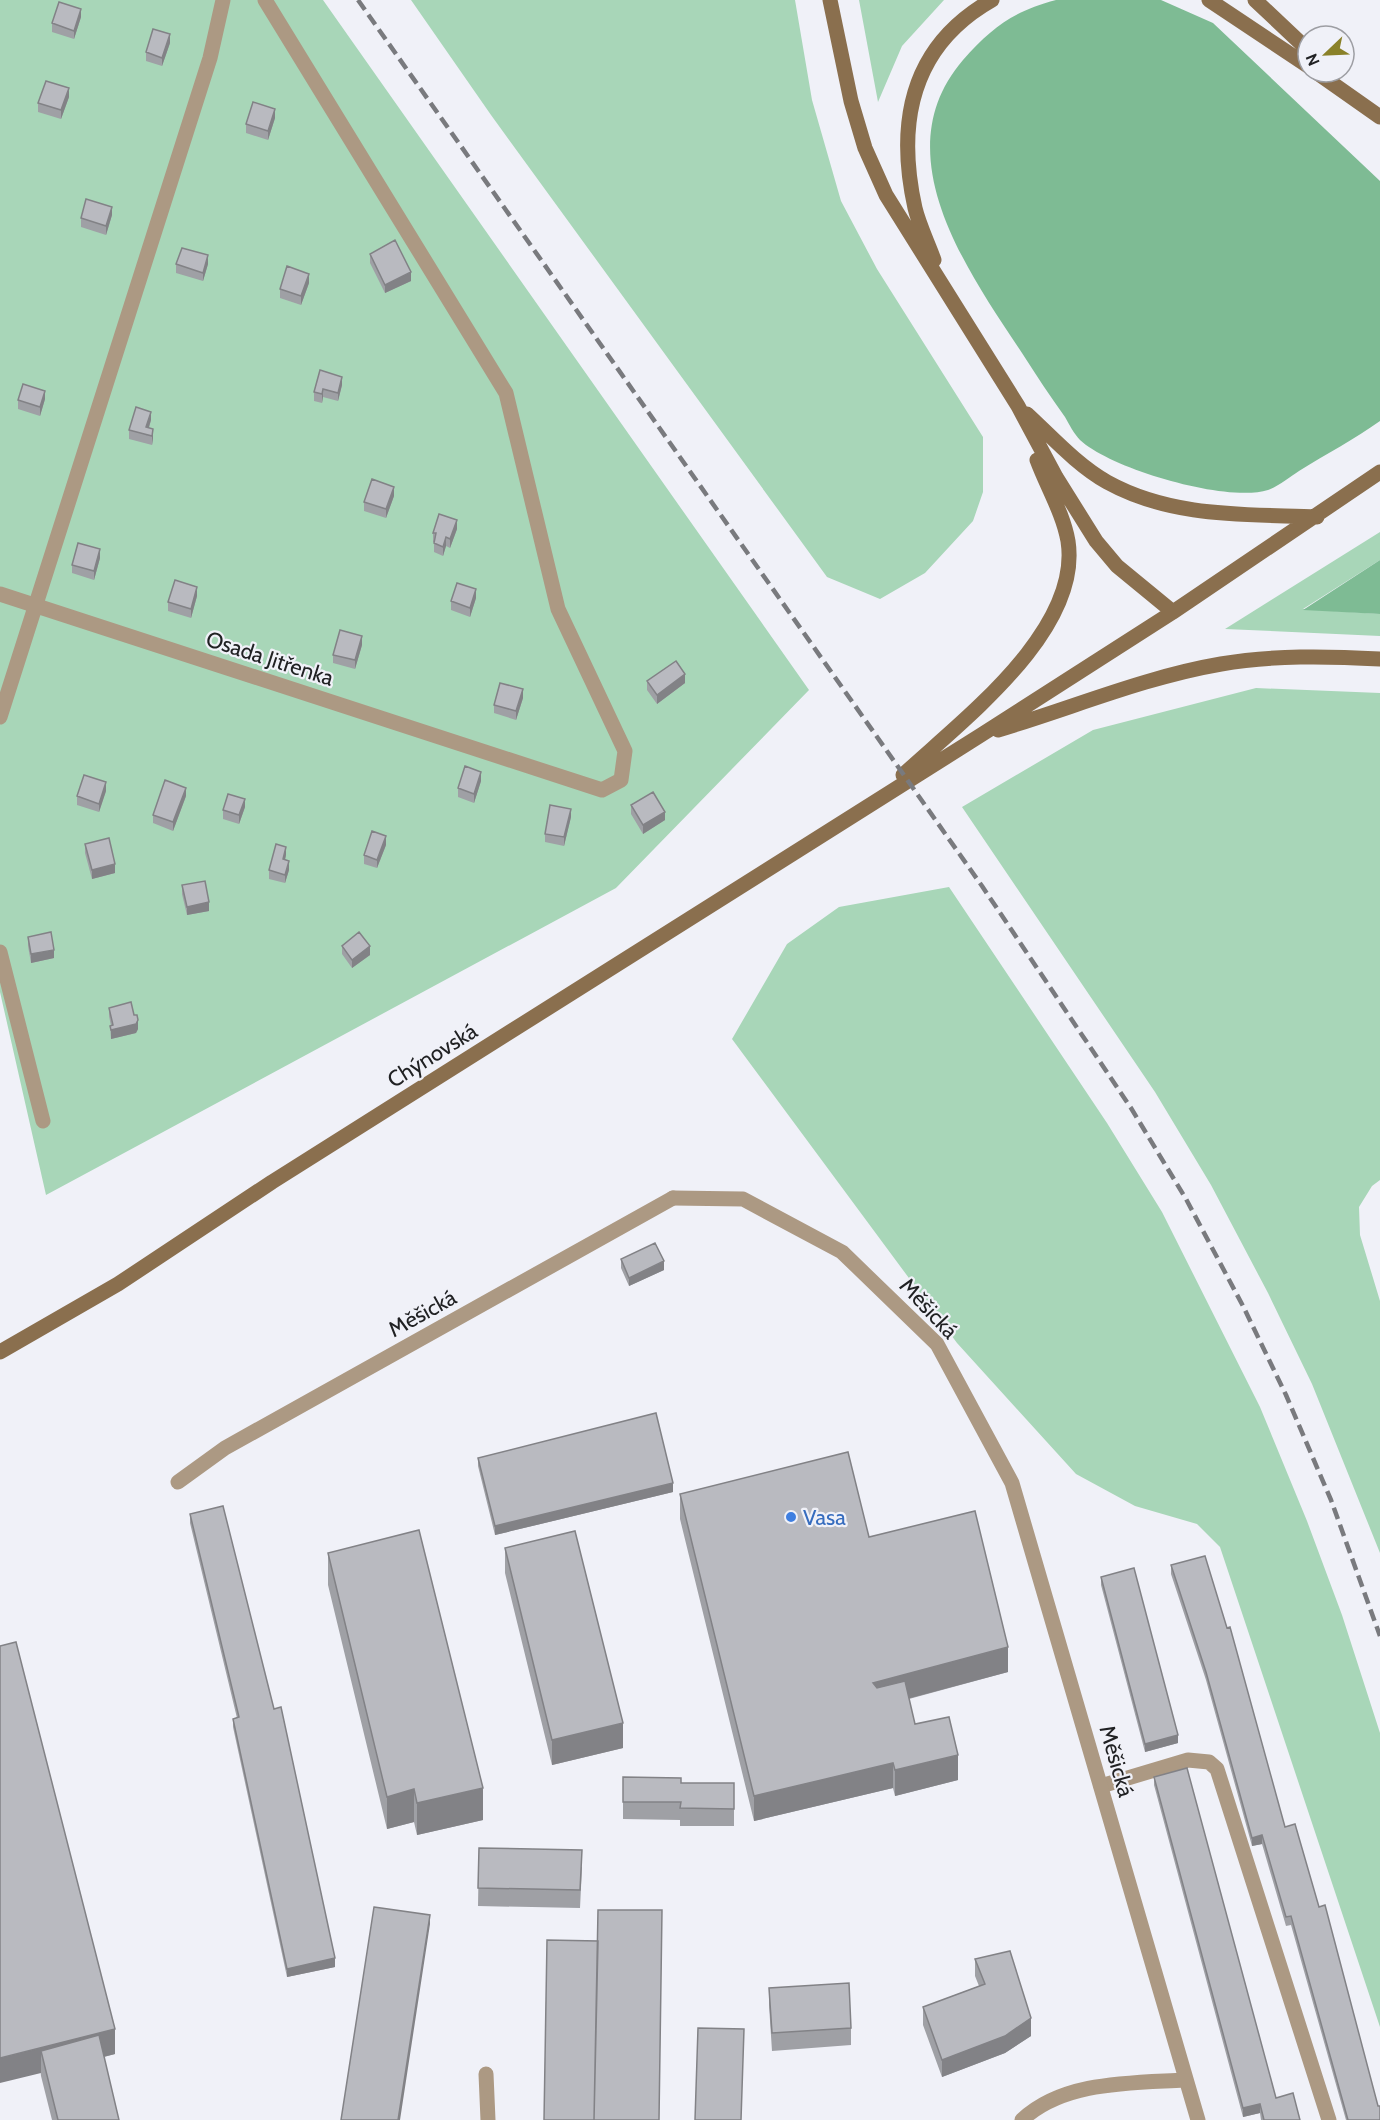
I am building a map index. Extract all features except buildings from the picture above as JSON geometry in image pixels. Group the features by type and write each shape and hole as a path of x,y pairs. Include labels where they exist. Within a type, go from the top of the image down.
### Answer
{"main road":[{"path":"830,0 851,101 865,148 886,195 943,282 1018,406 1056,477 1096,541 1117,566 1173,612"},
{"path":"943,282 915,210 908,168 907,118 913,93 937,50 953,30 978,8 992,0"},
{"path":"1209,0 1296,58"},
{"path":"1255,0 1296,39"},
{"path":"1333,84 1380,117"},
{"path":"1345,84 1380,117"},
{"path":"1018,406 1106,481 1141,497 1167,506 1207,513 1317,517"},
{"path":"879,798 1023,661 1050,621 1066,581 1068,542 1063,522 1018,406"},
{"path":"879,798 1173,612 1317,517 1380,472"},
{"path":"981,735 1182,672 1219,664 1298,657 1380,660"},
{"name":"Chýnovská","path":"3,1354 118,1284 272,1182 879,798"}],"street":[{"path":"0,717 210,58 223,0"},
{"name":"Osada Jitřenka","path":"0,594 602,790 621,780 625,751 558,609 506,393 264,0"},
{"path":"0,952 43,1121"},
{"name":"Měšická","path":"178,1482 225,1448 673,1198 743,1199 842,1252 937,1344 1012,1483 1101,1785 1184,2080 1198,2120"},
{"path":"1101,1785 1188,1760 1209,1762 1217,1769 1329,2120"},
{"path":"486,2074 488,2120"},
{"path":"1022,2120 1033,2109 1070,2094 1114,2084 1184,2080"}],"green space":[{"path":"0,0 323,0 809,690 616,888 46,1195 0,992"},
{"path":"411,0 795,0 812,100 841,201 877,269 983,437 983,492 973,521 925,573 880,599 827,577 491,115"},
{"path":"859,0 944,0 902,46 878,102"},
{"path":"1056,0 1161,0 1213,23 1380,181 1380,421 1268,490 1249,493 1226,492 1170,481 1117,462 1080,440 1000,320 958,248 942,210 932,172 931,133 940,96 963,60 994,29 1028,9"},
{"path":"1380,532 1380,560 1303,609 1380,614 1380,636 1225,629"},
{"path":"1380,560 1380,614 1303,610"},
{"path":"1256,688 1380,693 1380,1180 1372,1186 1359,1207 1360,1235 1380,1301 1380,1553 1312,1384 1268,1293 1211,1185 1155,1092 962,807 1093,730"},
{"path":"949,887 1107,1123 1162,1212 1260,1407 1307,1521 1342,1615 1380,1733 1380,2027 1220,1547 1197,1524 1135,1506 1076,1474 957,1343 732,1039 787,944 839,907"}],"railway":[{"path":"358,0 982,886 1131,1108 1186,1199 1243,1306 1286,1395 1331,1500 1380,1636"}],"place":[{"name":"Vasa","path":"791,1517"}]}
